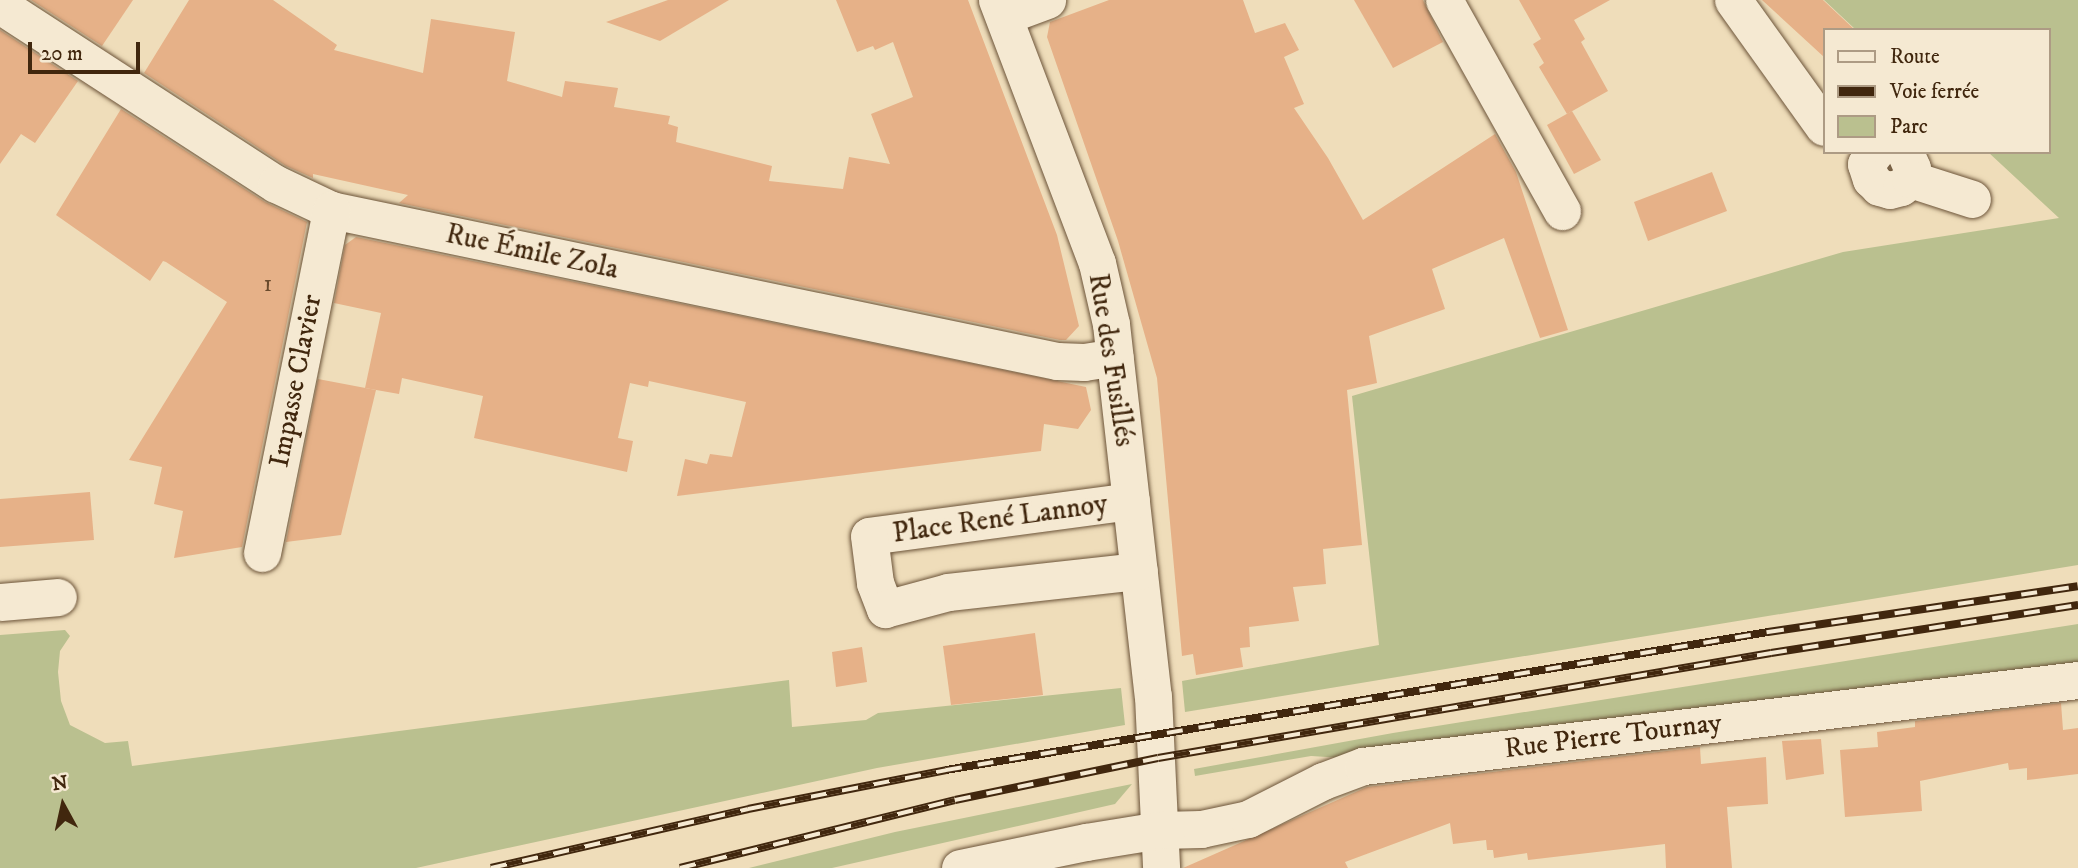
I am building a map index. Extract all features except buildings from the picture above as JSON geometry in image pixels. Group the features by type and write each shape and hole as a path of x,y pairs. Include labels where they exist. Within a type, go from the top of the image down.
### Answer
{"street":[{"path":"1000,8 1046,0"},
{"path":"1444,0 1562,211"},
{"path":"1733,0 1822,124"},
{"name":"Rue Émile Zola","path":"0,5 276,184 331,210 1057,361 1084,362 1115,357"},
{"name":"Rue des Fusillés","path":"1000,8 1097,263 1115,357 1153,696 1161,868"},
{"path":"1863,156 1871,179 1879,187 1890,190 1901,187 1907,166 1972,199"},
{"name":"Impasse Clavier","path":"262,553 331,210"},
{"name":"Place René Lannoy","path":"1132,501 869,536 875,583 885,608 948,592 1139,571"},
{"path":"0,602 58,597"},
{"name":"Rue Pierre Tournay","path":"960,868 1160,830 1201,829 1248,820 1323,781 1363,766 2078,680"}],"green space":[{"path":"1824,0 2078,0 2078,565 1185,712 1182,681 1379,645 1352,396 1843,252 2059,218 1990,154 2050,154 2050,28 1854,28"},
{"path":"2078,624 2078,670 1343,758 1311,756 1195,776 1194,769 1393,733"},
{"path":"65,630 70,636 60,651 58,672 61,701 70,725 105,743 128,741 132,766 789,680 792,727 866,720 878,713 1121,688 1125,725 877,768 416,868 0,868 0,635"},
{"path":"1132,784 1115,804 832,868 749,868 895,832"}],"railway":[{"path":"491,868 748,809 946,770 1768,632 2078,586"},
{"path":"680,868 955,800 1158,758 1771,653 2078,605"}]}
